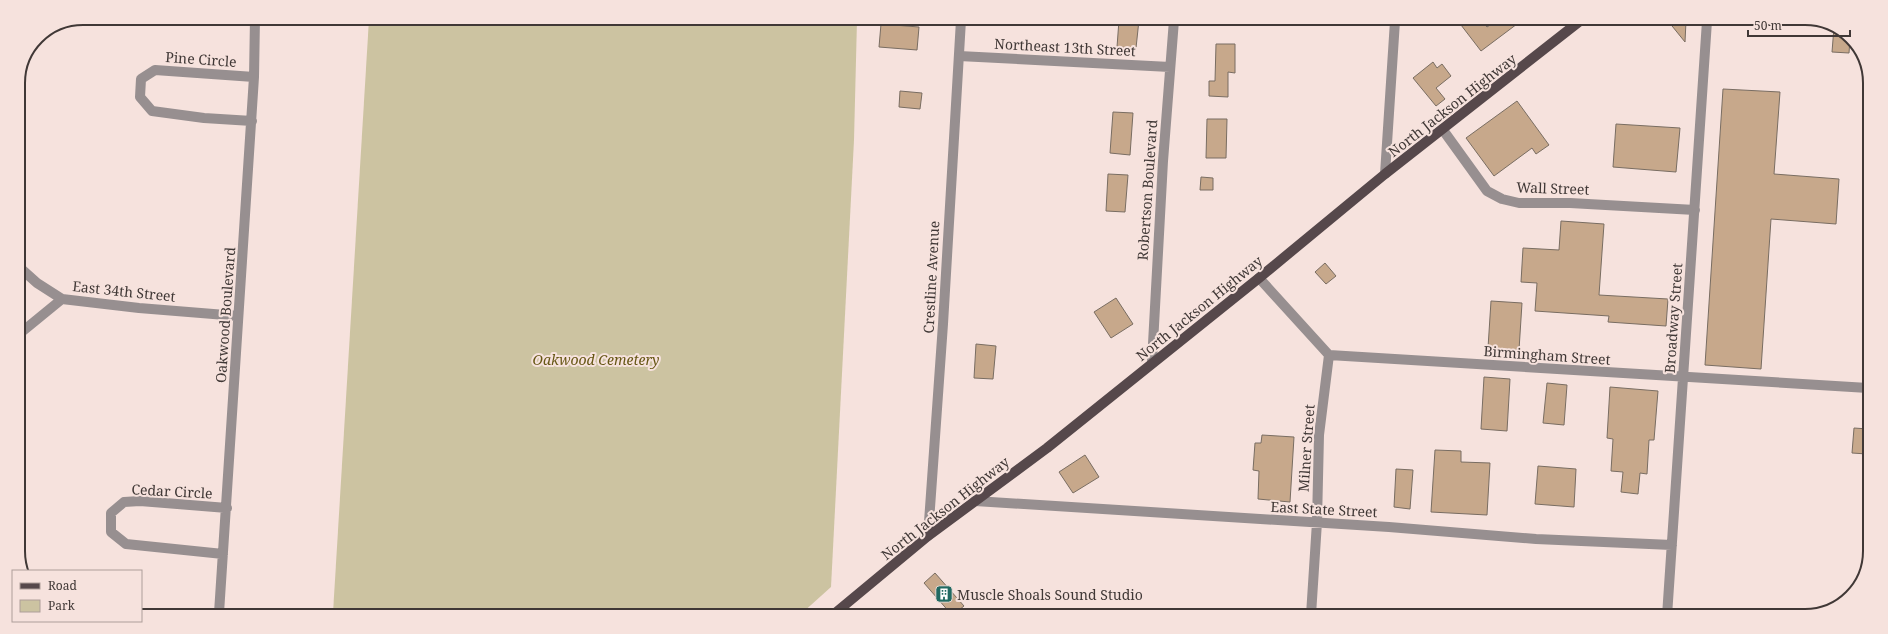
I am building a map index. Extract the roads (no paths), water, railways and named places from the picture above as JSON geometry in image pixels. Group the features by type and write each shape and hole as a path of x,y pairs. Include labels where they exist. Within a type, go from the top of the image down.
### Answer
{"main road":[{"name":"North Jackson Highway","path":"840,609 928,536 1047,448 1152,362 1259,278 1385,174 1575,25"}],"street":[{"name":"Oakwood Boulevard","path":"219,609 252,121 255,25"},
{"name":"Crestline Avenue","path":"928,536 962,25"},
{"name":"Robertson Boulevard","path":"1152,362 1162,161 1174,25"},
{"path":"1385,174 1395,25"},
{"name":"Broadway Street","path":"1667,609 1707,25"},
{"name":"Northeast 13th Street","path":"959,56 1170,67"},
{"name":"Pine Circle","path":"252,121 204,118 152,111 140,97 141,79 155,70 254,77"},
{"name":"Wall Street","path":"1442,130 1487,191 1502,199 1519,203 1570,203 1695,210"},
{"name":"East 34th Street","path":"25,272 37,283 62,299 139,308 238,316"},
{"path":"1259,278 1329,356"},
{"path":"25,329 62,299"},
{"name":"Birmingham Street","path":"1329,356 1863,388"},
{"name":"Milner Street","path":"1311,609 1317,522 1319,435 1329,356"},
{"name":"Cedar Circle","path":"223,554 126,544 111,532 111,513 124,502 135,501 227,508"},
{"name":"East State Street","path":"975,501 1158,512 1274,521 1317,522 1536,540 1672,545"}],"place":[{"name":"Muscle Shoals Sound Studio","path":"944,594"}],"park label":[{"name":"Oakwood Cemetery","path":"596,359"}]}
